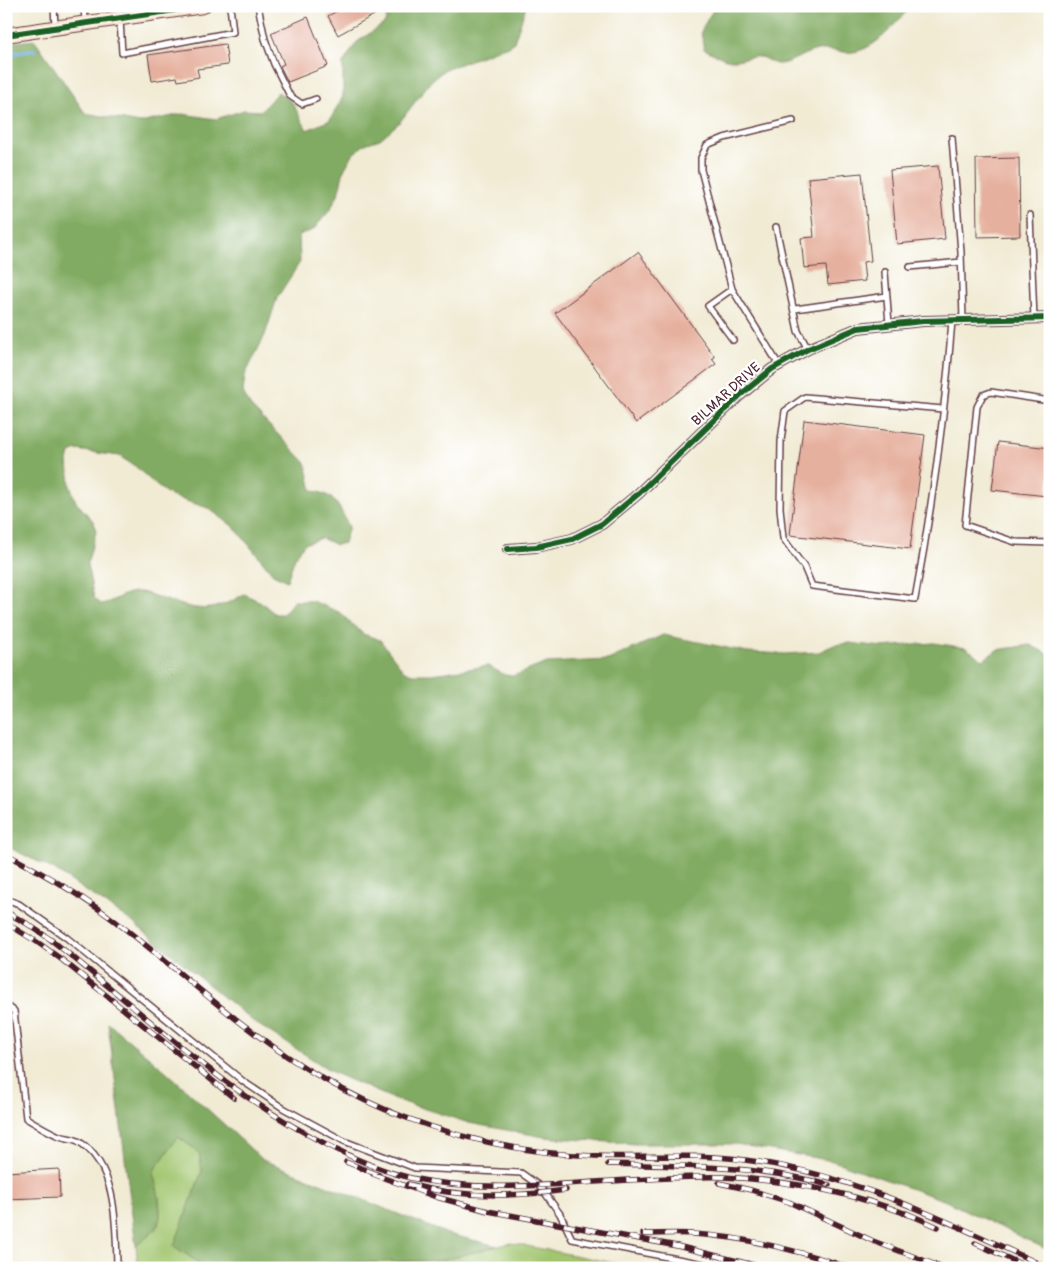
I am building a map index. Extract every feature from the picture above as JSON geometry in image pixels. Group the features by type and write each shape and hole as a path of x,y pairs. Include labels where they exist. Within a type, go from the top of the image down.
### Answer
{"main road":[{"path":"6,35 203,6"}],"street":[{"name":"BILMAR DRIVE","path":"508,549 536,548 572,539 602,524 638,494 739,396 779,365 808,349 858,328 923,321 1049,318"}],"lane":[{"path":"54,6 56,28"},
{"path":"83,6 86,24"},
{"path":"120,19 122,53 233,32 230,6"},
{"path":"258,6 265,39 274,64 290,96 302,104 316,99"},
{"path":"779,365 732,289 701,170 700,158 707,145 724,138 793,121"},
{"path":"952,138 961,262 963,320"},
{"path":"1030,215 1034,319"},
{"path":"776,227 795,308 798,331 808,349"},
{"path":"910,267 961,262"},
{"path":"885,272 889,325"},
{"path":"732,289 708,306 733,340"},
{"path":"795,308 887,296"},
{"path":"1049,318 1050,334"},
{"path":"943,409 805,397 785,411 781,441 780,489 783,538 804,567 812,586 915,599 925,543 943,409 952,321"},
{"path":"1050,402 991,392 983,396 978,407 965,525 1015,542 1050,543"},
{"path":"6,899 19,904 67,938 244,1082 283,1108 344,1141 415,1168 521,1173 538,1185 545,1193 560,1214 572,1239 704,1264 714,1268"},
{"path":"6,1004 14,1011 26,1118 57,1136 78,1141 97,1158 110,1186 117,1268"}],"green space":[{"path":"389,6 526,6 514,42 444,70 431,81 399,123 380,139 365,144 353,154 344,170 338,195 330,210 313,230 299,235 300,262 277,298 265,335 245,375 243,392 250,406 306,463 312,491 320,492 331,498 339,508 349,527 344,543 336,545 321,538 304,544 295,557 287,581 273,574 234,527 208,508 171,496 135,466 119,456 77,450 70,453 68,461 70,486 76,502 94,522 96,532 87,564 94,598 101,604 125,594 141,592 186,606 213,608 244,594 261,602 275,614 283,614 294,601 312,601 339,612 363,634 380,640 403,670 412,674 432,674 488,666 505,675 513,676 547,663 608,660 663,635 748,652 785,654 819,652 834,645 850,643 882,647 934,643 966,648 983,660 997,650 1030,645 1050,655 1050,1251 946,1201 833,1161 736,1144 635,1144 544,1137 469,1123 394,1099 334,1073 254,1022 131,921 53,869 6,846 6,43 35,40 85,113 140,123 182,114 216,119 244,110 261,111 278,92 292,102 307,130 330,120 343,96 343,63 357,42 385,23"},
{"path":"716,6 912,6 885,34 866,48 854,52 815,51 804,54 789,62 778,64 760,57 730,60 704,49 701,32"},
{"path":"108,1023 168,1073 263,1160 448,1234 497,1246 443,1260 331,1263 326,1268 206,1268 174,1246 202,1171 199,1152 178,1137 153,1172 159,1200 159,1222 155,1230 136,1246"},
{"path":"178,1137 200,1152 202,1171 174,1246 206,1268 123,1268 138,1266 136,1246 157,1227 160,1216 159,1200 153,1172"},
{"path":"511,1243 640,1268 326,1268 331,1263 443,1260"}],"building":[{"path":"346,6 390,6 338,35 328,16"},
{"path":"308,17 328,66 288,82 280,66 284,64 271,33"},
{"path":"225,44 228,65 197,69 199,77 178,81 177,77 152,81 148,55"},
{"path":"1019,158 1020,236 977,237 976,159"},
{"path":"938,166 945,239 897,244 890,170"},
{"path":"862,173 871,261 863,262 865,281 828,285 826,266 804,268 801,238 814,237 808,178"},
{"path":"638,252 715,357 712,359 716,364 636,423 555,313"},
{"path":"804,420 925,435 910,549 790,535"},
{"path":"998,442 1050,448 1047,496 992,490"},
{"path":"59,1169 60,1197 6,1199 6,1172"}],"waterway":[{"path":"6,54 34,50"}],"railway":[{"path":"6,854 54,880 100,910 230,1014 285,1055 323,1079 383,1109 450,1133 522,1149 571,1155 726,1158 784,1167 823,1176 862,1188 937,1217 1048,1268"},
{"path":"6,912 50,939 188,1052 259,1105 336,1149 392,1173 438,1183 492,1186 723,1177 771,1181 819,1189 843,1194 912,1216"},
{"path":"6,923 61,959 234,1098"},
{"path":"346,1162 379,1175"},
{"path":"608,1164 691,1166 747,1170 802,1178 829,1185"},
{"path":"373,1174 436,1197 488,1211 677,1246 766,1268"},
{"path":"719,1183 751,1190 789,1202 873,1241 944,1268"},
{"path":"408,1184 447,1192 487,1195 527,1194 566,1190"},
{"path":"906,1213 938,1227"},
{"path":"643,1234 693,1234 733,1238 793,1251 851,1268"},
{"path":"975,1243 1025,1266"}],"cycle path":[{"path":"6,35 203,6"},
{"path":"508,549 536,547 572,539 602,524 638,494 739,396 772,369 808,349 858,328 923,321 1050,318"}]}
